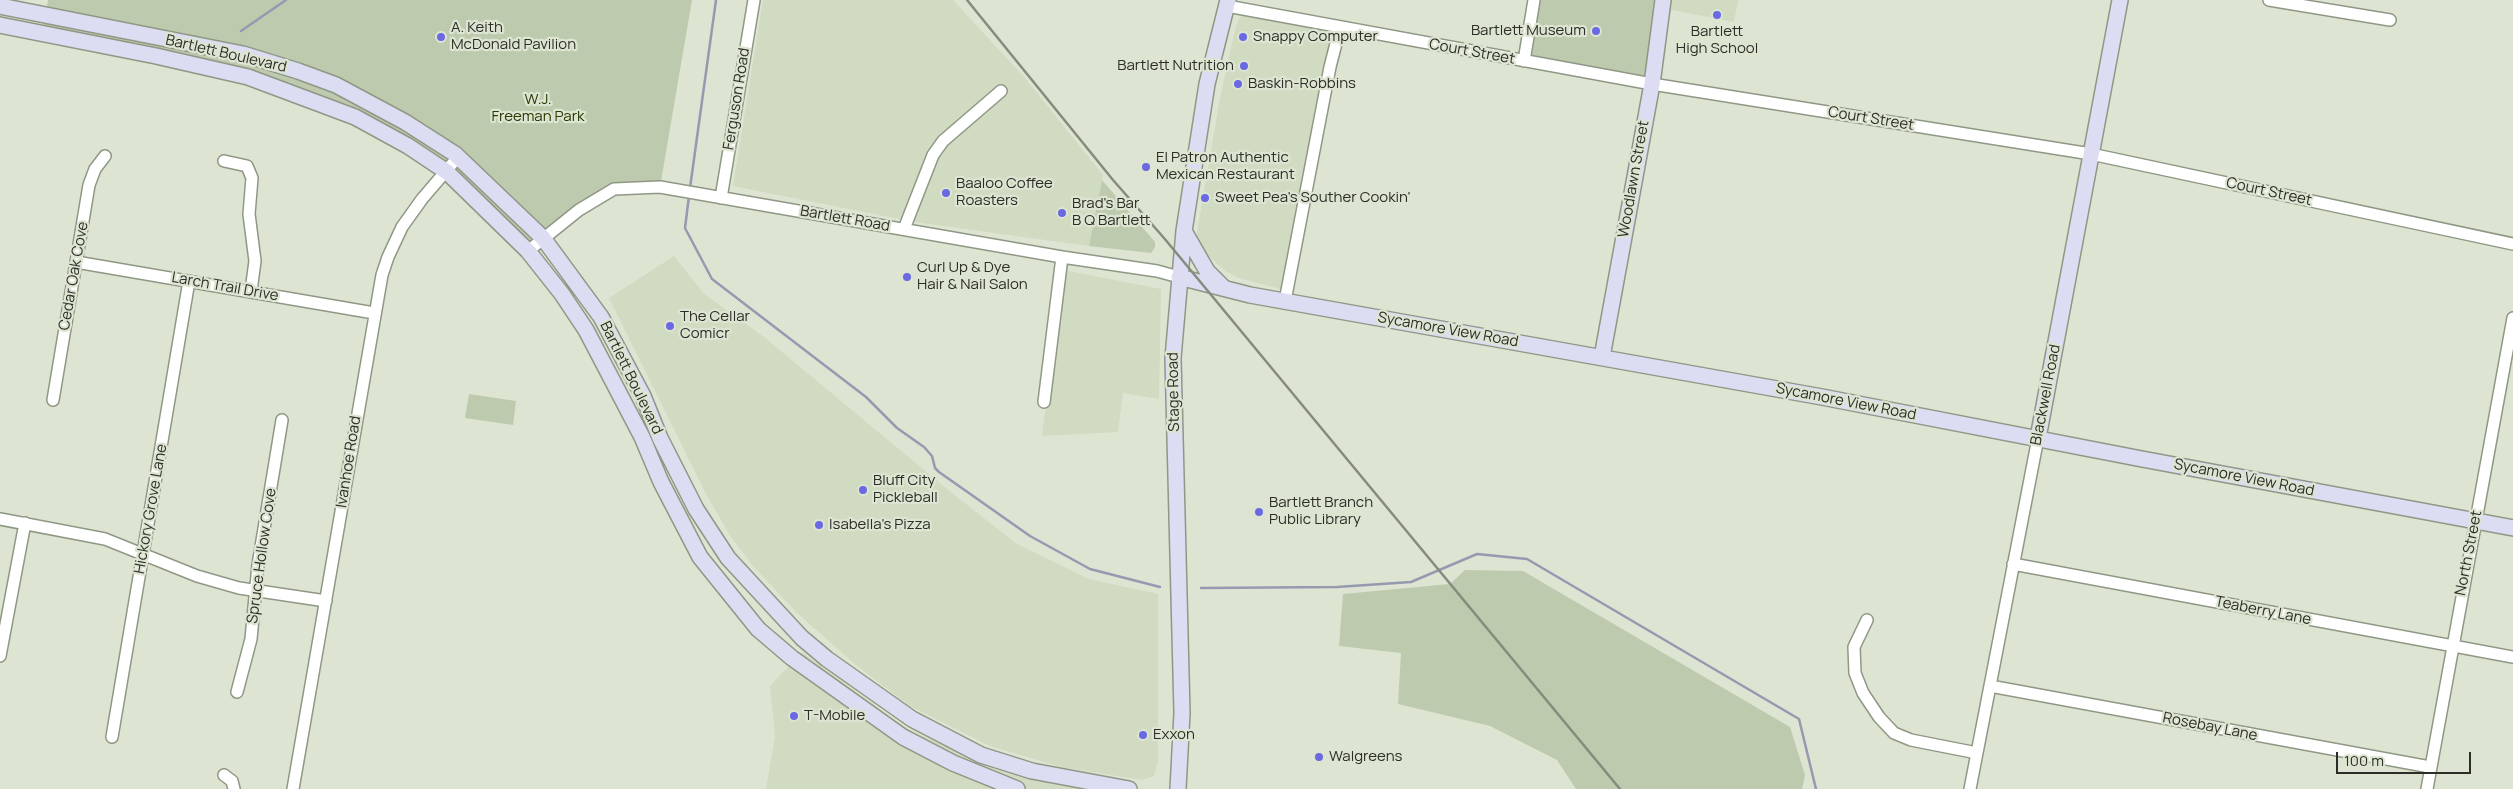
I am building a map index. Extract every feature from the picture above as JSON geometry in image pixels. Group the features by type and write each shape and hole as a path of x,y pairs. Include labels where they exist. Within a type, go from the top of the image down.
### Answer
{"main road":[{"name":"Woodlawn Street","path":"1602,357 1652,84 1663,0"},
{"name":"Blackwell Road","path":"2038,438 2120,0"},
{"name":"Stage Road","path":"1178,789 1182,712 1173,358 1184,231 1207,84 1227,3"},
{"name":"Bartlett Boulevard","path":"0,6 243,54 298,71 336,85 405,122 458,157 543,238 601,317 643,396 696,509 728,558 802,638 827,659 904,714 981,755 1032,771 1129,789"},
{"name":"Bartlett Boulevard","path":"0,25 156,56 248,78 355,117 408,146 447,172 528,251 562,294 586,330 642,437 661,482 700,557 758,629 792,658 903,736 953,763 1017,789"},
{"path":"1184,231 1207,271 1226,289"},
{"name":"Sycamore View Road","path":"1180,277 1285,301 1602,357 2513,528"},
{"path":"586,330 601,317"},
{"path":"661,482 678,473"}],"street":[{"name":"Ferguson Road","path":"721,198 754,0"},
{"path":"1524,61 1534,0"},
{"path":"2269,0 2390,20"},
{"name":"Court Street","path":"1227,3 1340,28 1652,84 2091,154 2513,244"},
{"path":"1285,301 1330,67 1340,28"},
{"path":"904,230 933,155 943,141 1001,91"},
{"name":"Cedar Oak Cove","path":"53,400 92,177 105,156"},
{"name":"Ivanhoe Road","path":"293,789 382,275 394,242 422,199 458,157"},
{"path":"224,161 247,166 252,178 249,214 255,256 251,291"},
{"name":"Bartlett Road","path":"528,251 579,210 614,189 660,187 1062,257 1157,271 1180,277"},
{"path":"1044,402 1062,257"},
{"name":"Larch Trail Drive","path":"76,262 374,313"},
{"name":"Hickory Grove Lane","path":"112,737 189,281"},
{"name":"North Street","path":"2427,789 2513,318"},
{"name":"Spruce Hollow Cove","path":"237,692 251,639 256,590 282,420"},
{"name":"Blackwell Road","path":"1970,789 2038,438"},
{"path":"0,519 105,539 197,576 256,590 326,601"},
{"path":"0,656 25,523"},
{"name":"Teaberry Lane","path":"2013,564 2513,658"},
{"path":"1867,620 1854,647 1856,673 1864,693 1879,717 1894,733 1911,740 1977,753"},
{"name":"Rosebay Lane","path":"1990,686 2430,767"},
{"path":"224,775 232,781 234,789"}],"shaded area":[{"path":"763,0 953,0 1025,78 1103,175 1089,246 914,222 733,186"},
{"name":"Bartlett High School","path":"1663,0 1738,0 1734,22 1662,8"},
{"path":"1249,13 1333,29 1284,290 1239,278 1225,271 1200,248 1196,238 1220,98 1236,25 1240,17"},
{"path":"674,256 704,294 764,337 953,494 1017,544 1089,579 1158,594 1158,761 1154,776 1142,780 1061,767 990,746 908,705 856,665 797,613 753,566 731,537 706,494 609,298"},
{"path":"1063,270 1161,289 1159,399 1123,393 1118,432 1042,436"},
{"path":"802,652 906,728 994,769 1030,779 1084,789 766,789 775,736 770,686"}],"green space":[{"name":"W.J. Freeman Park","path":"48,0 692,0 660,187 614,189 528,251 447,172 307,98 42,34"},
{"path":"1534,0 1664,0 1652,84 1524,61"},
{"path":"1102,180 1155,242 1155,247 1151,253 1089,246"},
{"path":"469,394 516,401 513,425 465,418"},
{"path":"1465,570 1523,571 1790,727 1805,775 1802,789 1576,789 1557,760 1490,726 1398,704 1401,653 1339,646 1343,594 1450,584"}],"waterway":[{"path":"241,31 286,0"},
{"path":"690,188 716,0"},
{"path":"689,196 685,228 712,279 866,397 897,428 924,447 932,456 935,468 939,472 1030,536 1090,569 1160,587"},
{"path":"1201,588 1337,587 1411,582 1477,554 1527,559 1799,719 1816,789"}],"railway":[{"path":"967,0 1113,180 1164,238 1620,789"}],"place":[{"name":"Bartlett High School","path":"1717,15"},
{"name":"Bartlett Museum","path":"1596,31"},
{"name":"A. Keith McDonald Pavilion","path":"441,37"},
{"name":"Snappy Computer","path":"1243,37"},
{"name":"Bartlett Nutrition","path":"1244,66"},
{"name":"Baskin-Robbins","path":"1238,84"},
{"name":"El Patron Authentic Mexican Restaurant","path":"1146,167"},
{"name":"Baaloo Coffee Roasters","path":"946,193"},
{"name":"Sweet Pea's Souther Cookin'","path":"1205,198"},
{"name":"Brad's Bar B Q Bartlett","path":"1062,213"},
{"name":"Curl Up & Dye Hair & Nail Salon","path":"907,277"},
{"name":"The Cellar Comicr","path":"670,326"},
{"name":"Bluff City Pickleball","path":"863,490"},
{"name":"Bartlett Branch Public Library","path":"1259,512"},
{"name":"Isabella's Pizza","path":"819,525"},
{"name":"T-Mobile","path":"794,716"},
{"name":"Exxon","path":"1143,735"},
{"name":"Walgreens","path":"1319,757"}]}
